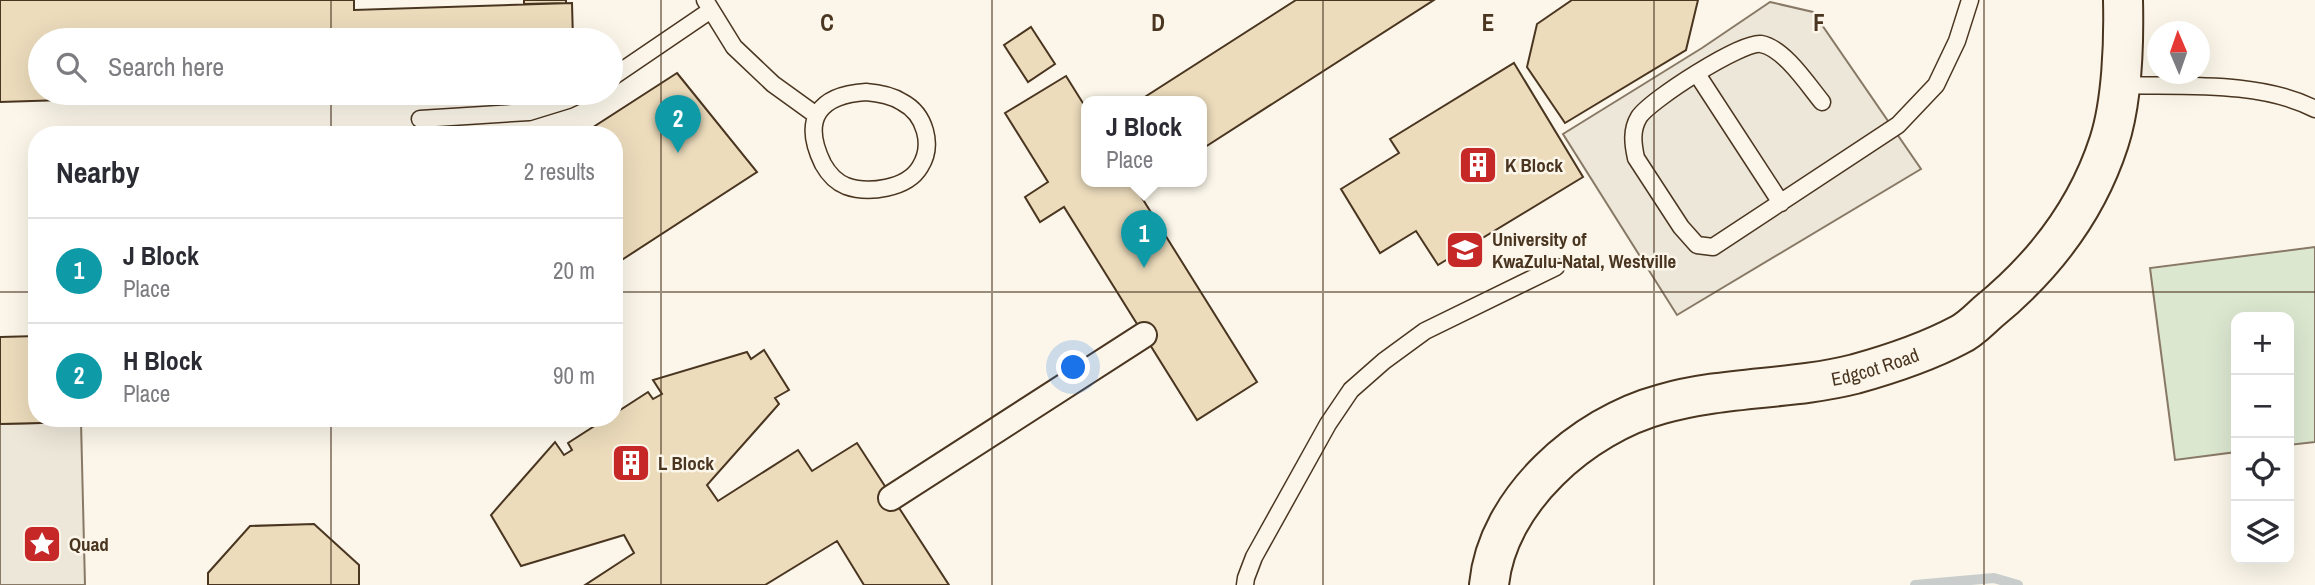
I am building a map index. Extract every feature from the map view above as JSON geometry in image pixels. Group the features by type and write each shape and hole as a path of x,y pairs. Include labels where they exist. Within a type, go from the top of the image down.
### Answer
{"street":[{"name":"Edgcot Road","path":"1489,585 1502,537 1519,505 1544,474 1570,450 1609,426 1661,404 1852,374 1894,363 1962,334 2031,274 2056,243 2098,170 2112,129 2119,85 2123,0"},
{"path":"891,498 1144,335"}],"lane":[{"path":"1822,102 1782,55 1770,46 1758,43 1738,50 1646,108 1637,119 1633,131 1633,147 1646,176 1681,227 1697,245 1713,247 1898,125 1936,85 1957,41 1970,0"},
{"path":"623,69 708,5 734,47 773,84 816,115"},
{"path":"1697,74 1781,203"},
{"path":"2119,85 2231,88 2270,94 2315,108"},
{"path":"866,92 892,97 905,103 922,122 928,145 920,168 912,177 896,185 863,189 844,185 831,176 818,152 815,137 816,115 826,103 848,93 866,92"},
{"path":"420,119 529,112 552,105"},
{"path":"1245,585 1261,545 1328,424 1351,390 1384,361 1425,331 1556,267"}],"green space":[{"path":"2315,247 2315,442 2294,444 2294,312 2231,312 2231,453 2175,460 2150,268"}],"shaded area":[{"path":"1770,2 1813,12 1921,169 1677,315 1563,134 1702,48"},
{"name":"Quad","path":"0,424 81,427 85,585 0,585"}],"building":[{"path":"0,0 354,0 354,10 572,3 573,28 28,28 28,101 0,102"},
{"path":"524,0 566,0 566,3 524,4"},
{"path":"1296,0 1434,0 1207,146 1207,96 1146,96"},
{"path":"1572,0 1698,0 1686,50 1565,123 1527,67 1537,24"},
{"path":"1031,27 1055,64 1028,82 1004,45"},
{"name":"K Block","path":"1514,63 1583,177 1438,265 1416,231 1380,253 1341,189 1399,153 1390,139"},
{"path":"677,73 757,172 623,259 623,126 595,126"},
{"path":"1066,76 1081,100 1081,187 1135,187 1257,382 1197,420 1064,207 1040,222 1025,197 1048,182 1005,113"},
{"path":"28,336 28,423 0,424 0,337"},
{"name":"L Block","path":"764,350 789,390 775,398 779,404 707,485 718,501 798,450 812,471 857,443 949,585 864,585 837,541 765,585 585,585 634,553 624,535 521,566 491,515 555,442 564,455 572,450 568,443 593,427 623,427 623,408 648,392 653,399 662,394 653,380 747,352 751,359"},
{"path":"314,524 359,565 359,585 208,585 208,573 250,526"}],"waterway":[{"path":"1915,585 1994,578 2018,585"}],"place":[{"name":"H Block","path":"678,153"},
{"name":"K Block","path":"1478,165"},
{"name":"University of KwaZulu-Natal, Westville","path":"1465,250"},
{"name":"J Block","path":"1144,268"},
{"name":"L Block","path":"631,463"},
{"name":"Quad","path":"42,544"}]}
